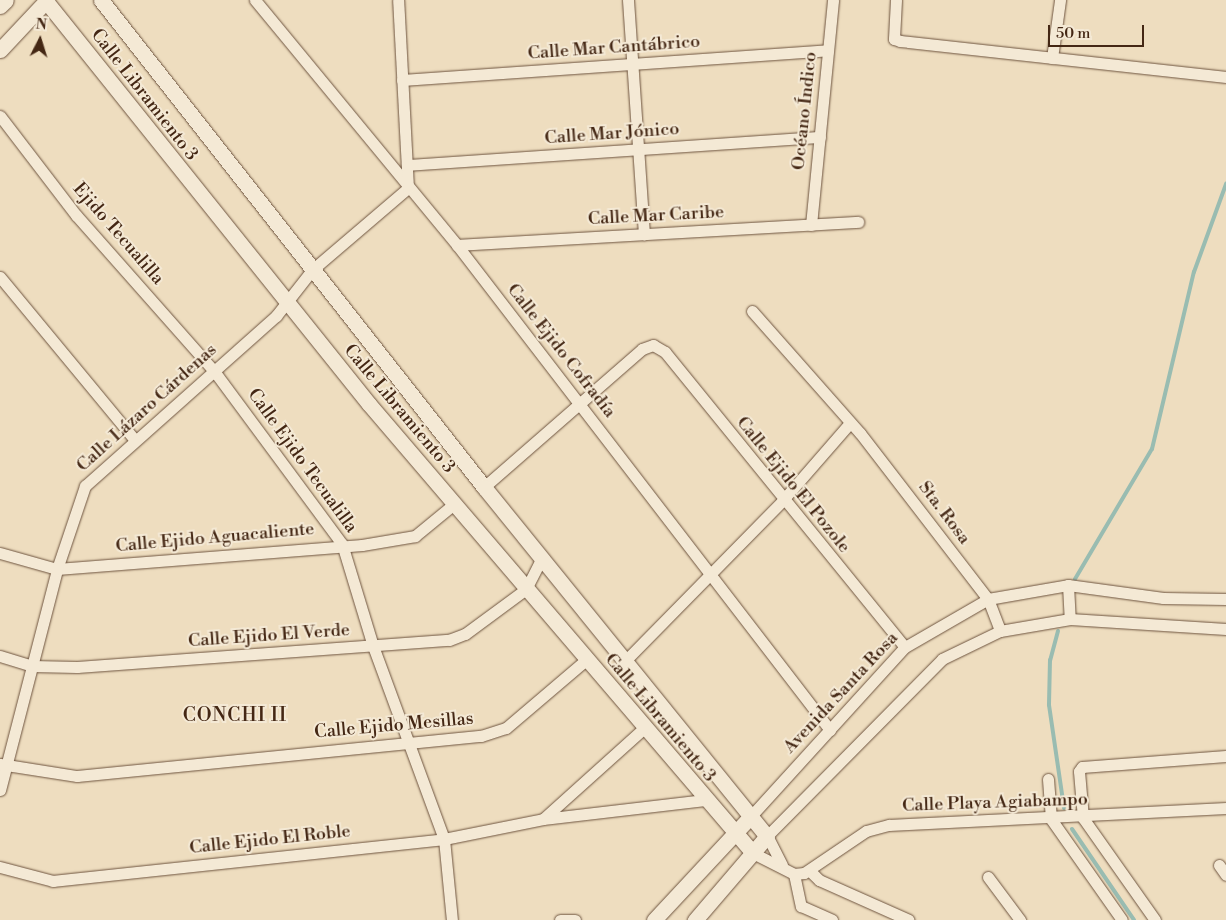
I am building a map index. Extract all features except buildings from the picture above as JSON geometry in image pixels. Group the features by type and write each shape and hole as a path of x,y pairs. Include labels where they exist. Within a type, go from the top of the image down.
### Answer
{"street":[{"path":"0,6 6,0"},
{"path":"0,50 46,0"},
{"name":"Calle Libramiento 3","path":"46,0 286,302 733,834 753,854"},
{"name":"Calle Libramiento 3","path":"101,0 484,487 767,836"},
{"name":"Calle Ejido Cofradía","path":"255,0 456,245 830,730"},
{"path":"398,0 408,188"},
{"path":"628,0 644,234"},
{"name":"Océano Índico","path":"811,225 833,0"},
{"path":"896,0 894,39 1226,77"},
{"path":"1052,58 1060,0"},
{"name":"Calle Mar Cantábrico","path":"402,80 828,50"},
{"name":"Ejido Tecualilla","path":"0,116 76,215 214,371"},
{"name":"Calle Mar Jónico","path":"407,165 820,137"},
{"name":"Calle Lázaro Cárdenas","path":"0,790 3,765 32,666 57,569 85,486 134,438 214,371 286,302 312,270 408,188"},
{"name":"Calle Mar Caribe","path":"456,245 858,222"},
{"path":"0,277 134,438"},
{"name":"Sta. Rosa","path":"752,311 848,425 860,433 988,599 1000,630"},
{"name":"Calle Ejido El Pozole","path":"580,404 642,349 653,345 665,352 782,502 905,648"},
{"name":"Calle Ejido Tecualilla","path":"214,371 342,544 373,646 411,743 444,839 452,920"},
{"path":"484,487 580,404"},
{"path":"625,661 782,502 848,425"},
{"name":"Calle Ejido Aguacaliente","path":"0,553 57,569 342,544 381,543 416,536 454,504"},
{"path":"526,589 542,558"},
{"path":"1068,585 1070,619"},
{"name":"Avenida Santa Rosa","path":"654,920 905,648 988,599 1068,585 1163,598 1226,599"},
{"name":"Calle Ejido El Verde","path":"0,656 32,666 77,667 449,640 465,634 526,589"},
{"path":"695,920 767,836 942,659 1000,630 1070,619 1226,629"},
{"name":"Calle Ejido Mesillas","path":"3,765 77,776 481,736 506,728 587,660"},
{"path":"543,819 645,727"},
{"path":"1155,920 1082,818 1078,785 1082,766 1226,756"},
{"path":"1048,779 1050,819 1122,920"},
{"name":"Calle Ejido El Roble","path":"0,867 53,880 444,839 543,819 705,800"},
{"name":"Calle Playa Agiabampo","path":"794,874 810,871 847,843 889,825 1082,818 1226,808"},
{"path":"767,836 782,865"},
{"path":"753,854 782,865 794,874 801,906 832,920"},
{"path":"1219,865 1226,875"},
{"path":"810,871 819,880 909,920"},
{"path":"988,877 1020,920"},
{"path":"560,920 575,920"}],"waterway":[{"path":"1075,579 1152,449 1194,272 1226,184"},
{"path":"1058,631 1050,660 1049,705 1064,808"},
{"path":"1072,829 1134,920"}],"district":[{"name":"CONCHI II","path":"235,716"}]}
